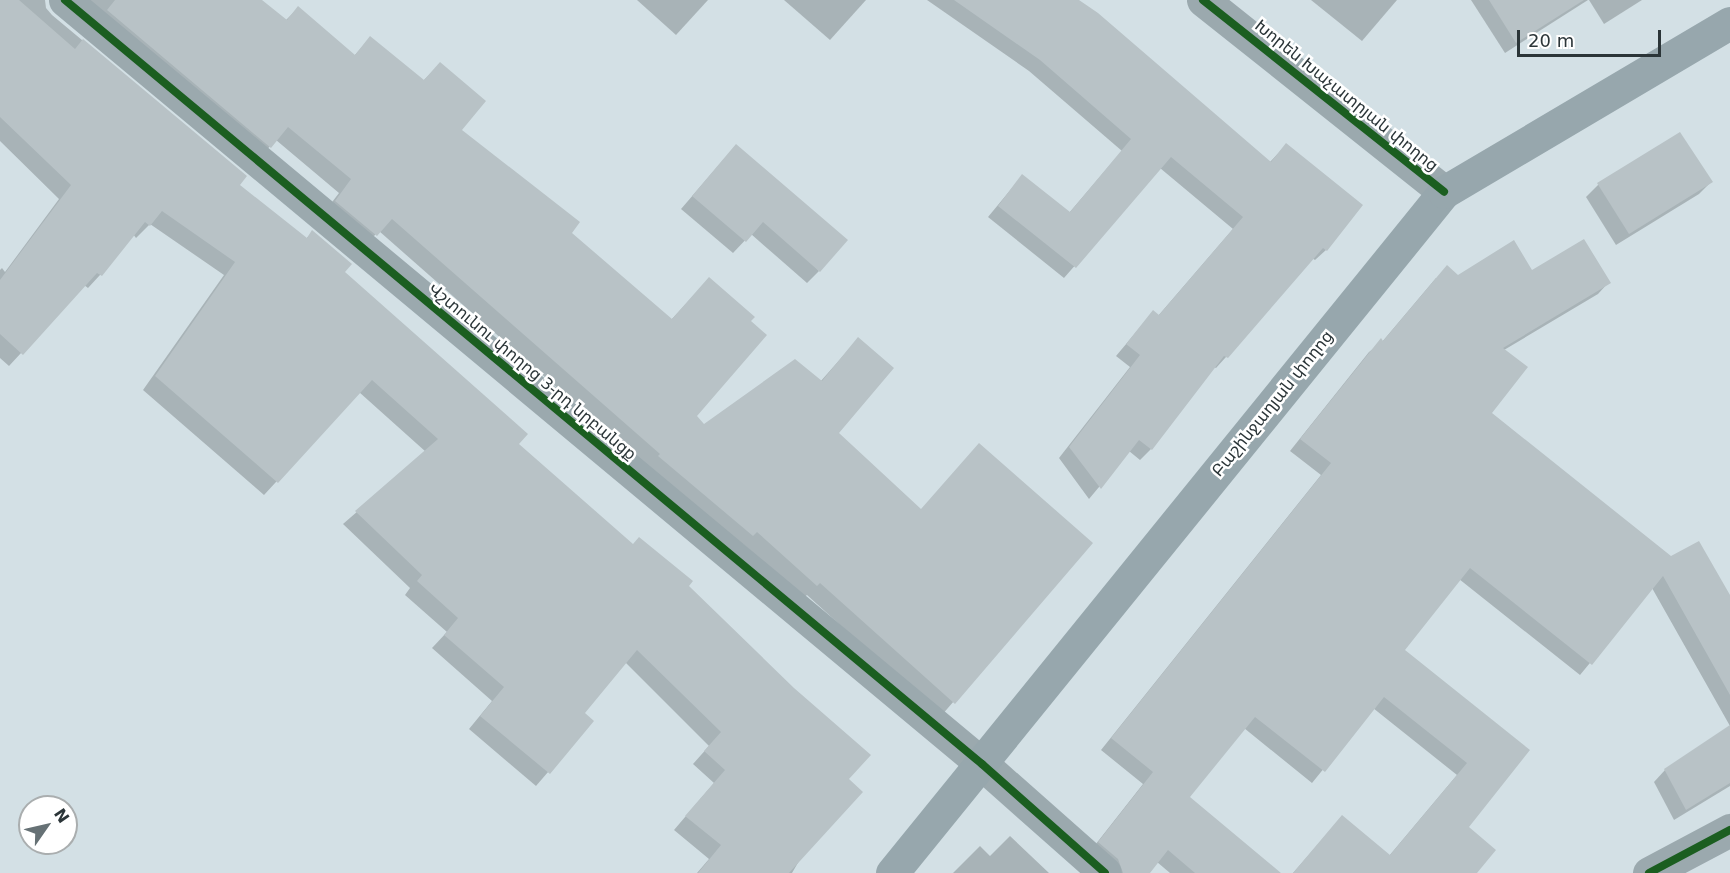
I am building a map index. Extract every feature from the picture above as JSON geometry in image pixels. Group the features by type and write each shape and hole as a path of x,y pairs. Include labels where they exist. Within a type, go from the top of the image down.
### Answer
{"main road":[{"name":"Բաշինջաղյան փողոց","path":"892,873 1444,192 1730,24"}],"street":[{"name":"Վշտունու փողոց 3-րդ նրբանցք","path":"64,0 982,764 1106,873"},
{"name":"Խորեն Խաչատրյան փողոց","path":"1203,0 1444,192"},
{"path":"1649,873 1730,830"}],"building":[{"path":"0,0 19,0 75,49 83,39 247,176 240,185 307,238 312,230 352,264 345,272 528,434 519,444 633,544 639,537 693,581 689,586 794,688 871,755 849,779 863,792 789,873 698,873 721,845 685,816 725,770 704,751 721,732 637,650 585,713 594,721 550,774 480,716 504,687 444,635 458,618 417,581 422,575 355,511 438,439 372,380 278,483 155,376 235,262 162,211 150,226 145,222 102,276 97,273 23,355 0,334 0,280 71,185 0,117"},
{"path":"115,0 262,0 287,20 298,6 355,55 370,36 424,80 440,62 486,101 462,130 580,222 572,233 672,319 709,277 755,317 751,321 767,335 697,416 704,424 795,359 822,381 858,337 894,368 839,433 921,509 979,443 1093,543 955,704 820,583 817,586 757,532 753,536 658,456 660,454 392,219 377,236 335,201 351,179 288,127 271,148 107,10"},
{"path":"954,0 1079,0 1098,13 1271,162 1286,143 1363,205 1327,251 1323,248 1228,358 1224,356 1152,450 1139,440 1101,489 1069,447 1140,355 1126,344 1153,310 1159,315 1243,217 1171,157 1076,268 998,206 1022,174 1070,212 1131,139 1040,60"},
{"path":"1489,0 1584,0 1516,43"},
{"path":"1680,132 1713,182 1629,234 1597,183"},
{"path":"736,144 848,240 820,272 763,222 746,242 692,196"},
{"path":"1584,239 1611,283 1503,348 1528,367 1492,413 1671,556 1699,541 1730,595 1730,695 1663,576 1592,665 1470,568 1405,650 1530,750 1469,827 1496,850 1477,873 1293,873 1342,815 1390,855 1467,763 1384,697 1325,772 1255,717 1190,797 1281,873 1195,873 1168,850 1150,873 1123,873 1118,859 1098,842 1153,772 1111,738 1331,463 1300,439 1381,338 1383,341 1447,265 1458,275 1514,240 1532,270"},
{"path":"1730,725 1730,783 1686,810 1664,769"}],"cycle path":[{"path":"65,0 982,764 1105,873"},
{"path":"1203,0 1444,192"},
{"path":"1649,873 1730,830"}]}
